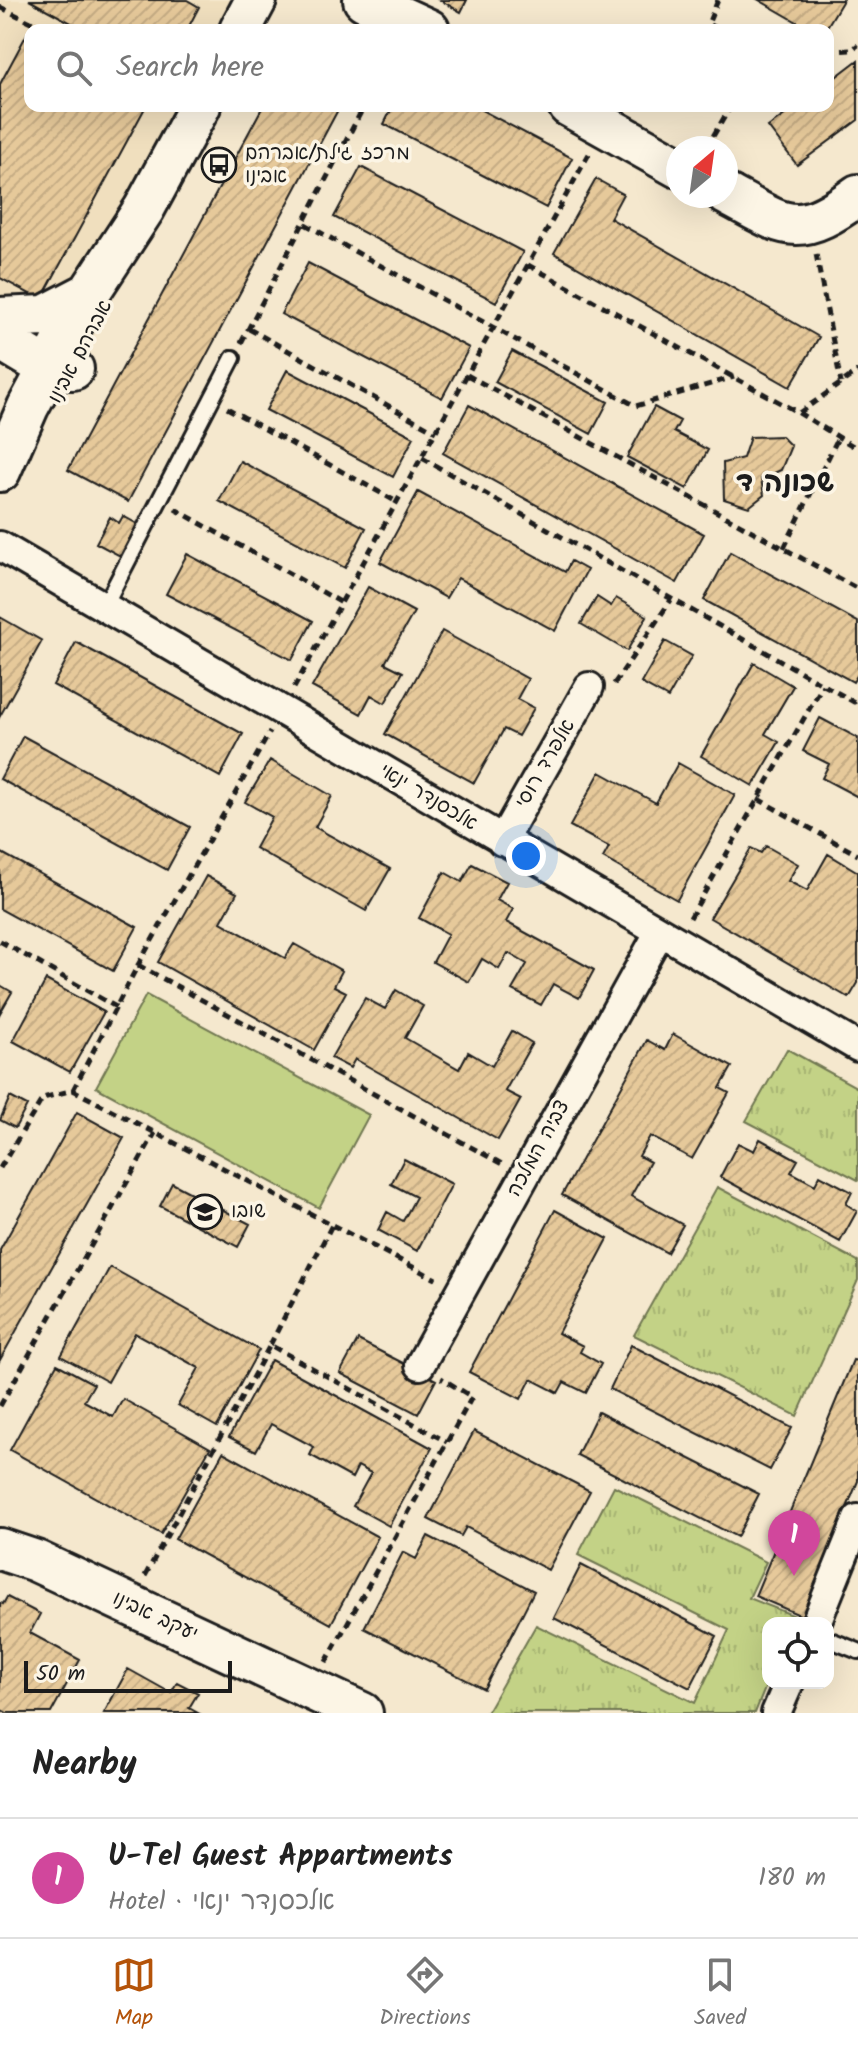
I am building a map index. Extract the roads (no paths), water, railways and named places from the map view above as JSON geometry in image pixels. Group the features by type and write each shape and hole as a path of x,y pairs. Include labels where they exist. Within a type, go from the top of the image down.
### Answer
{"street":[{"path":"243,24 256,0"},
{"path":"364,0 416,24"},
{"name":"אברהם אבינו","path":"0,486 60,362 89,293 144,209 197,112"},
{"path":"580,112 666,160"},
{"path":"738,201 777,222 810,224 833,214 858,195"},
{"name":"אברהם אבינו","path":"0,471 16,432 60,362 120,277 144,209"},
{"path":"0,319 45,316 89,293"},
{"path":"0,319 60,362"},
{"path":"0,339 60,362"},
{"path":"0,361 16,410 16,432"},
{"name":"אלכסנדר ינאי","path":"0,546 858,1047"},
{"name":"אלפרד רוסי","path":"502,841 589,687"},
{"name":"צביה המלכה","path":"420,1365 524,1177 667,938"},
{"path":"825,1617 858,1519"},
{"name":"יעקב אבינו","path":"0,1535 18,1555 362,1713"},
{"path":"776,1713 786,1689"}],"lane":[{"path":"104,607 233,358"},
{"path":"834,1634 858,1651"}],"place":[{"name":"מרכז גילת/אברהם אבינו","path":"219,165"},
{"name":"שובו","path":"205,1212"},
{"name":"U-Tel Guest Appartments","path":"794,1576"}],"district":[{"name":"שכונה ד","path":"785,483"}]}
